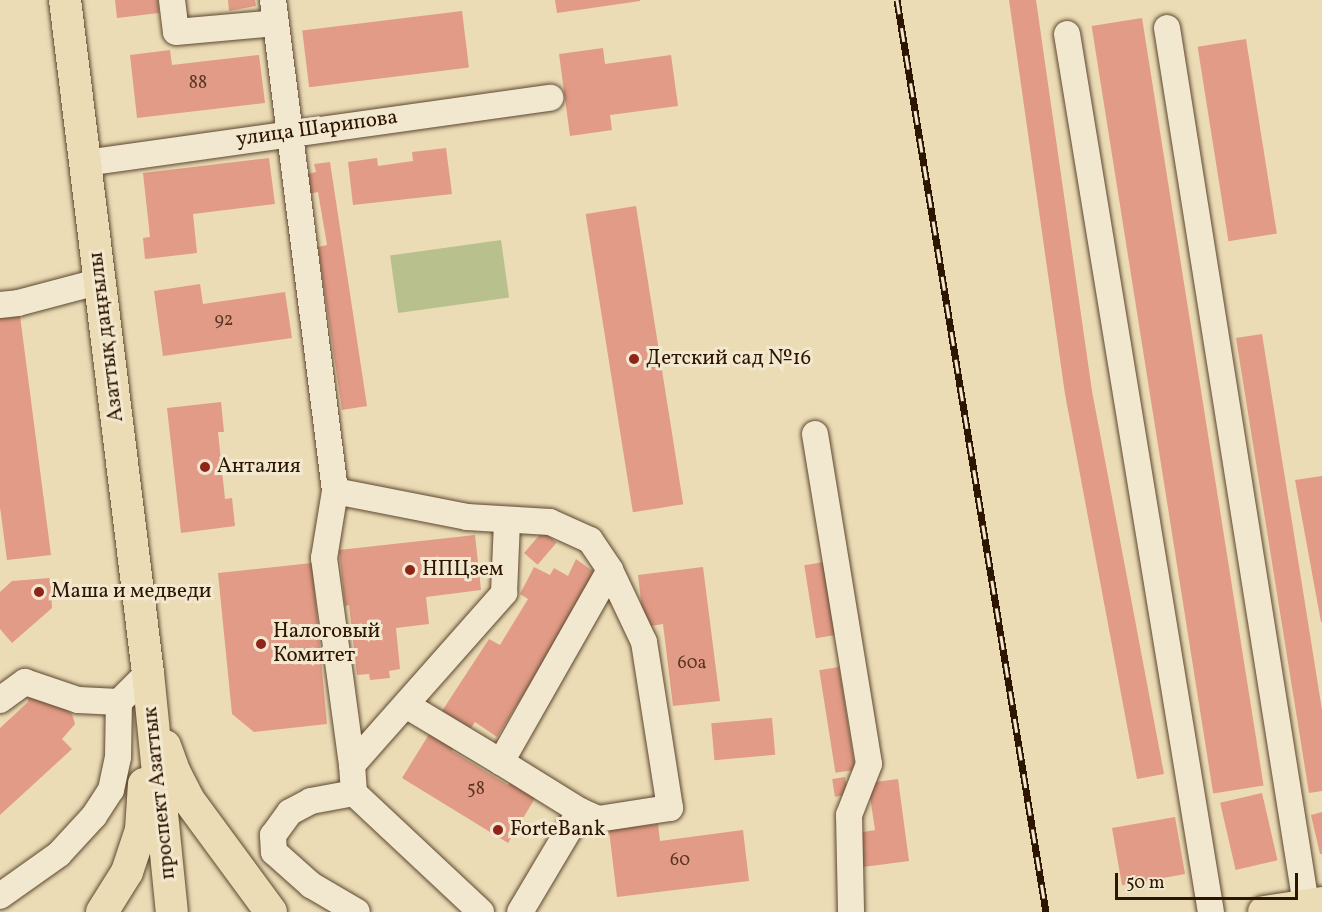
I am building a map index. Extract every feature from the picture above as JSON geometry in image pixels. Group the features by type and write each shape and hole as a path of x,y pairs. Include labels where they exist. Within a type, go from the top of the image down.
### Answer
{"main road":[{"name":"Азаттық даңғылы","path":"65,0 148,673"},
{"name":"проспект Азаттык","path":"148,673 172,912"},
{"path":"102,912 128,872 141,830 151,705"},
{"path":"151,705 175,773 188,799 271,912"},
{"path":"1264,912 1314,904"}],"lane":[{"path":"172,0 176,32 274,11 335,491 324,558 354,793 482,912"},
{"path":"1167,28 1314,904"},
{"path":"1067,34 1211,912"},
{"name":"улица Шарипова","path":"85,163 290,132 550,98"},
{"path":"0,305 18,303 101,281"},
{"path":"815,434 869,764 849,815 851,912"},
{"path":"335,491 467,517 550,522 590,540 610,570 644,642 670,808 598,819 580,811 406,705"},
{"path":"352,765 504,593 507,520"},
{"path":"501,762 610,570"},
{"path":"0,896 59,854 94,816 111,790 118,757 119,702 148,673"},
{"path":"0,700 25,682 78,700 119,702"},
{"path":"354,793 311,801 290,812 273,835 274,852 311,885 357,912"},
{"path":"520,912 580,811"}],"green space":[{"path":"501,240 509,297 398,313 390,256"}],"building":[{"path":"115,0 158,0 159,13 117,18"},
{"path":"228,0 255,0 256,6 229,11"},
{"path":"555,0 640,0 640,1 557,13"},
{"path":"1009,0 1036,0 1092,391 1164,774 1137,779 1065,394"},
{"path":"462,11 469,68 309,87 302,31"},
{"path":"1142,18 1264,785 1213,793 1092,26"},
{"path":"1246,39 1277,234 1228,241 1198,47"},
{"path":"603,48 605,64 671,55 678,106 610,115 612,130 570,136 559,54"},
{"path":"170,50 172,65 259,55 265,103 137,118 130,55"},
{"path":"446,148 452,194 353,205 348,162 377,158 378,166 413,161 412,152"},
{"path":"269,158 275,204 193,214 197,253 145,259 143,238 150,237 143,173"},
{"path":"330,162 367,406 342,410 318,247 327,245 318,192 309,194 307,174 316,172 314,164"},
{"name":"Детский сад №16","path":"636,206 683,504 633,512 586,214"},
{"path":"200,284 203,304 285,292 292,338 163,356 154,291"},
{"path":"19,308 51,555 7,560 0,507 0,310"},
{"path":"1262,334 1322,710 1322,791 1309,793 1236,338"},
{"path":"221,402 224,432 218,432 225,499 232,498 235,526 181,533 167,408"},
{"path":"1322,476 1322,622 1321,622 1295,480"},
{"path":"543,531 557,543 538,565 524,553"},
{"name":"НПЦзем","path":"475,535 481,590 426,597 429,624 396,628 400,669 389,671 390,678 370,680 369,674 357,675 349,605 345,606 339,550"},
{"path":"576,559 598,575 497,737 475,722 471,728 442,711 489,639 500,645 528,599 520,594 534,567 550,575 554,568 568,576"},
{"path":"824,562 836,635 816,638 804,565"},
{"path":"312,563 327,724 254,732 232,714 218,573"},
{"path":"703,567 720,701 673,706 663,624 644,627 638,575"},
{"path":"50,578 52,608 12,643 0,629 0,592 12,581"},
{"path":"839,667 855,770 836,773 819,670"},
{"path":"29,696 60,705 72,714 75,724 62,739 72,749 0,815 0,728 28,702"},
{"path":"772,718 775,755 714,760 711,723"},
{"path":"431,731 454,746 452,751 508,785 512,780 537,795 508,843 402,778"},
{"path":"845,777 848,795 835,797 832,779"},
{"path":"898,779 909,861 863,867 858,833 875,830 868,783"},
{"path":"1262,793 1278,860 1236,870 1220,803"},
{"path":"1322,812 1322,854 1320,854 1311,815"},
{"path":"1175,817 1185,874 1122,885 1112,828"},
{"path":"658,824 660,841 743,830 749,881 617,897 609,830"}],"railway":[{"path":"897,0 1046,912"}],"place":[{"name":"Детский сад №16","path":"634,359"},
{"name":"Анталия","path":"205,467"},
{"name":"НПЦзем","path":"410,570"},
{"name":"Маша и медведи","path":"39,592"},
{"name":"Налоговый Комитет","path":"261,644"},
{"name":"ForteBank","path":"498,830"}]}
